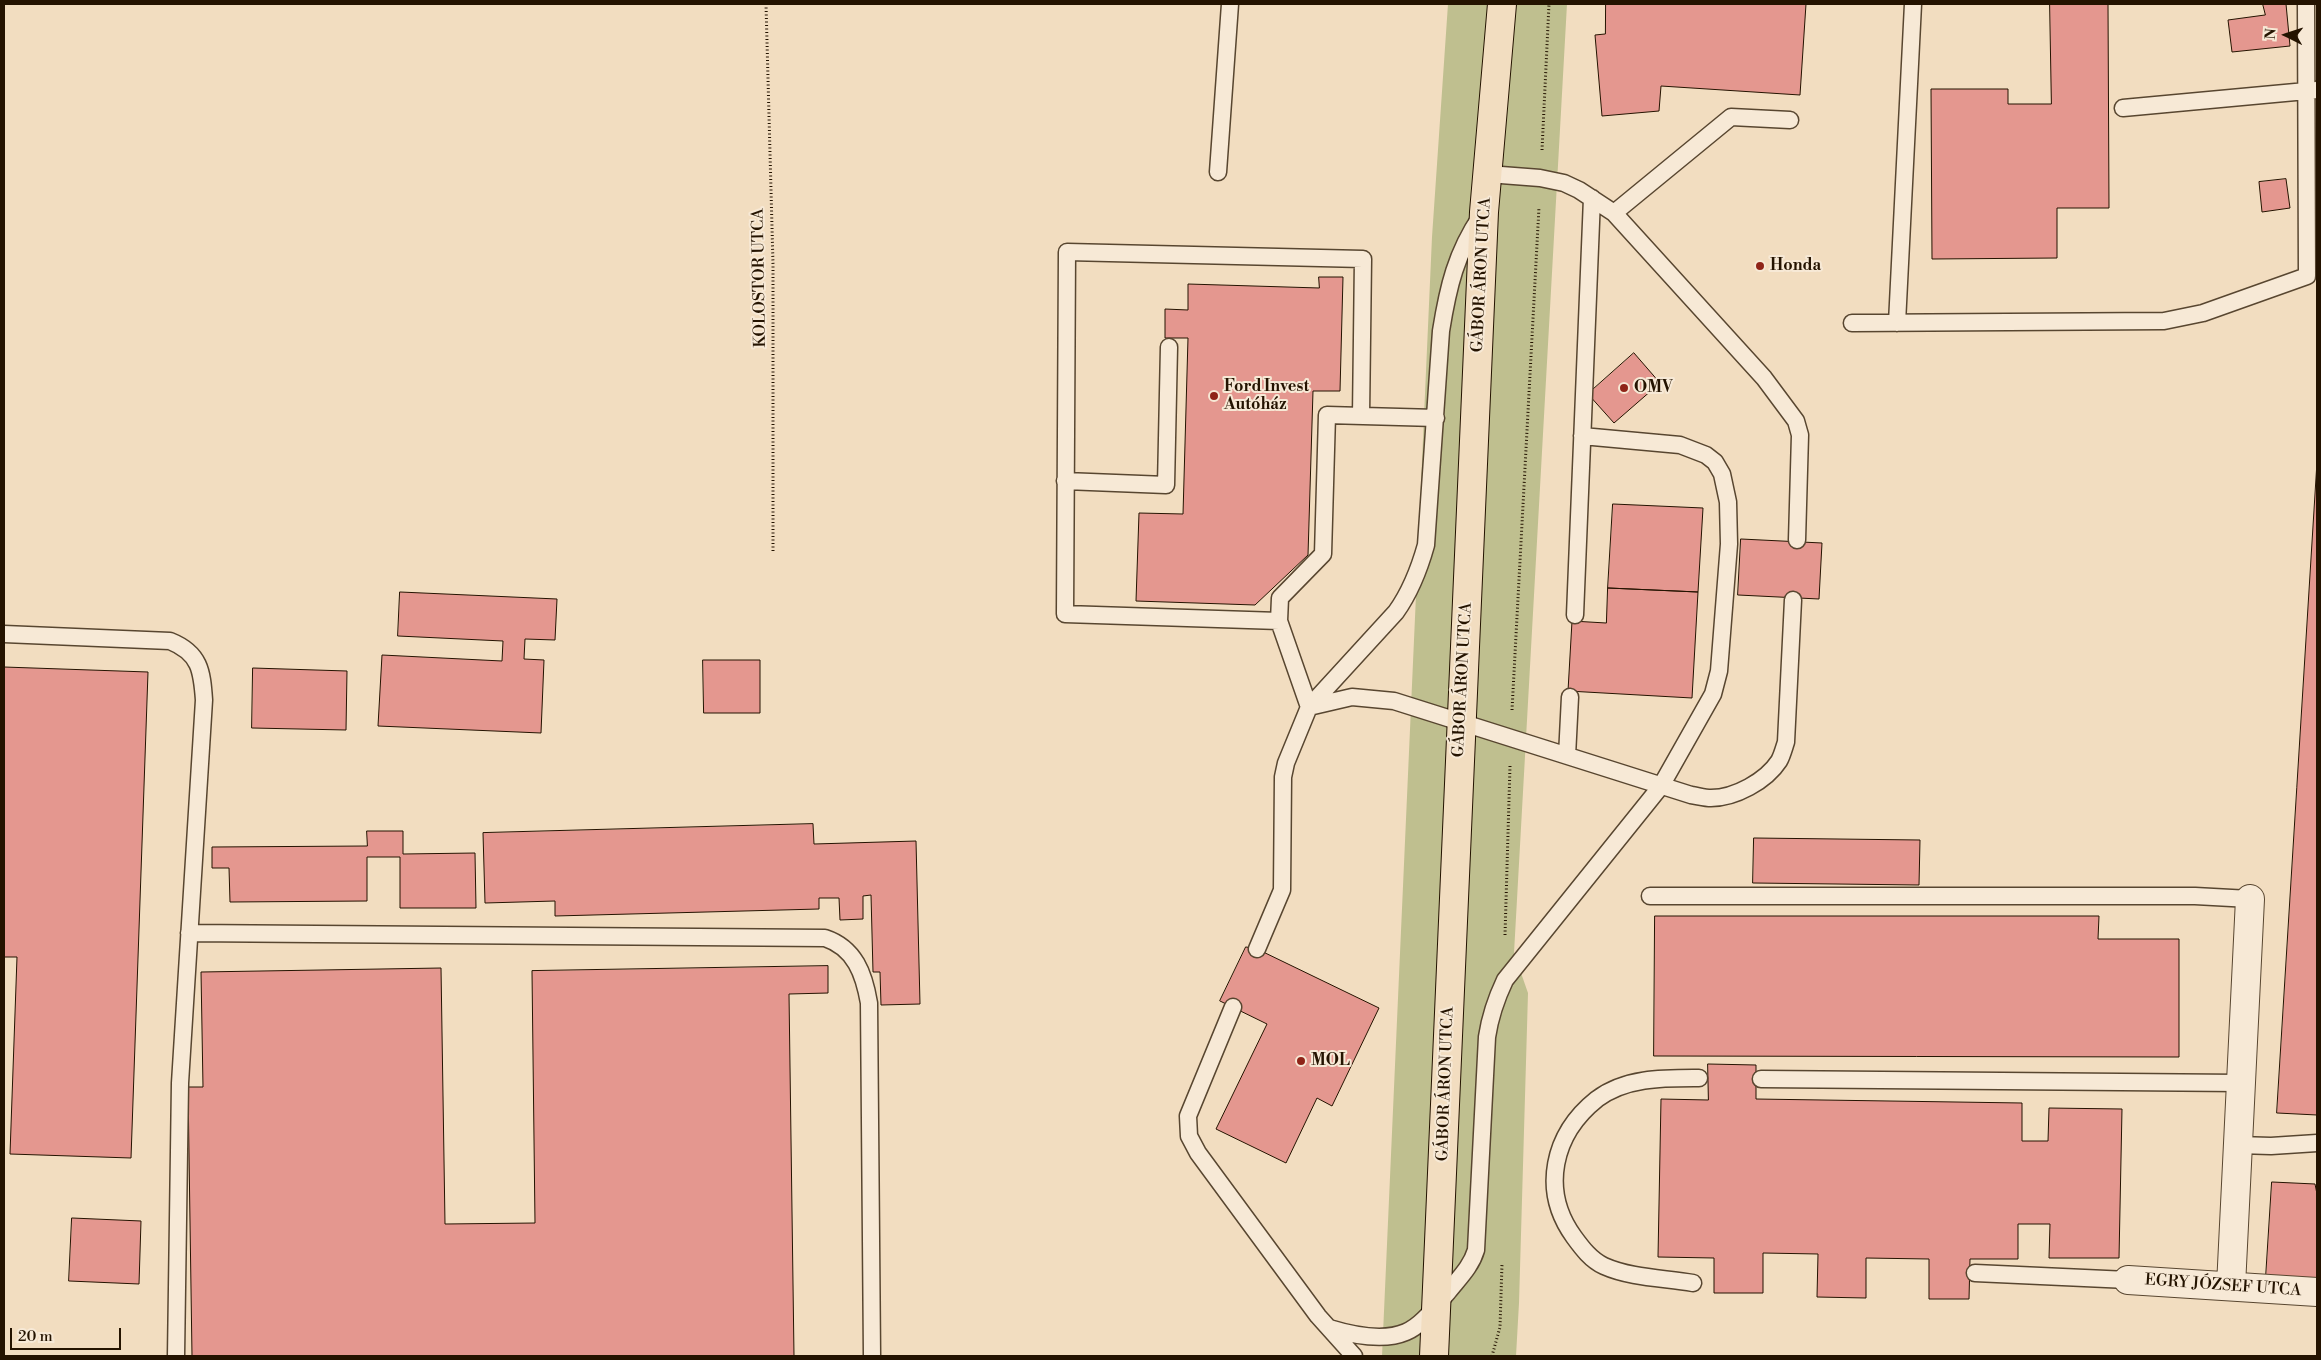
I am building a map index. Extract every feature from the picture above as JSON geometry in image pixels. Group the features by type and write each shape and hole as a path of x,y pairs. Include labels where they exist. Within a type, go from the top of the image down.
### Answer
{"main road":[{"name":"GÁBOR ÁRON UTCA","path":"1434,1356 1460,721 1484,212 1502,4"}],"street":[{"path":"2231,1286 2250,899"},
{"name":"EGRY JÓZSEF UTCA","path":"2128,1280 2317,1292"}],"lane":[{"path":"1218,172 1230,4"},
{"path":"1898,322 1913,4"},
{"path":"1852,323 2164,320 2204,313 2312,276 2312,91 2306,4"},
{"path":"2123,108 2312,91"},
{"path":"1614,214 1731,117 1790,120"},
{"path":"1488,174 1540,178 1564,183 1592,198 1614,214 1764,378 1796,421 1800,435 1797,540"},
{"path":"1575,615 1592,198"},
{"path":"1257,949 1282,890 1284,777 1286,763 1310,707 1396,612 1411,588 1426,545 1441,330 1451,278 1467,237 1484,212"},
{"path":"1279,622 1065,614 1067,252 1363,259 1361,416"},
{"path":"1065,481 1166,485 1169,347"},
{"path":"1310,707 1279,622 1280,598 1323,554 1327,415 1436,418"},
{"path":"1329,1328 1349,1334 1391,1336 1407,1332 1424,1319 1472,1264 1476,1250 1490,1019 1505,980 1661,786 1713,694 1719,671 1729,544 1728,502 1725,486 1715,462 1706,455 1680,445 1582,436"},
{"path":"1310,707 1352,697 1394,701 1661,786 1691,795 1712,798 1734,793 1758,780 1779,761 1786,742 1793,600"},
{"path":"4,634 170,641 182,646 194,657 201,670 204,700 179,1101 176,1356"},
{"path":"1567,756 1570,697"},
{"path":"1650,896 2195,896 2250,899"},
{"path":"190,933 825,938 836,942 854,957 864,980 869,1003 872,1356"},
{"path":"1233,1007 1188,1116 1189,1136 1203,1161 1318,1316 1354,1356"},
{"path":"1693,1283 1626,1273 1602,1266 1585,1252 1570,1231 1560,1208 1555,1186 1555,1164 1563,1139 1578,1119 1597,1099 1619,1087 1635,1082 1656,1078 1699,1078"},
{"path":"1761,1079 2241,1083"},
{"path":"2238,1145 2271,1146 2317,1143"},
{"path":"1975,1273 2128,1280"}],"path":[{"name":"KOLOSTOR UTCA","path":"766,4 773,274 773,552"},
{"path":"1505,980 1504,952 1511,738 1549,4"},
{"path":"1492,1356 1500,1327 1502,1258"}],"green space":[{"path":"1448,4 1567,4 1514,953 1528,993 1516,1356 1382,1356 1432,237"}],"building":[{"path":"1606,4 1806,4 1800,95 1661,86 1659,111 1602,116 1595,35 1605,34"},
{"path":"2050,4 2108,4 2109,208 2057,208 2057,258 1932,259 1931,89 2008,89 2008,104 2051,104"},
{"path":"2263,4 2286,4 2290,46 2232,52 2228,20 2265,15"},
{"path":"2286,179 2290,208 2262,212 2259,182"},
{"path":"1319,277 1343,277 1340,391 1313,391 1308,555 1255,605 1136,601 1139,513 1183,514 1188,338 1165,338 1165,309 1188,310 1188,284 1319,288"},
{"name":"OMV","path":"1634,353 1660,383 1614,423 1588,394"},
{"path":"2317,462 2317,1115 2277,1113"},
{"path":"1613,504 1703,508 1698,592 1608,588"},
{"path":"1741,539 1822,543 1819,599 1738,595"},
{"path":"1608,588 1698,592 1692,698 1568,691 1572,621 1606,623"},
{"path":"400,592 557,599 555,640 525,639 524,659 544,660 541,733 378,726 382,655 502,661 503,641 398,636"},
{"path":"703,660 760,660 760,713 704,713"},
{"path":"4,667 148,672 131,1158 10,1154 17,957 4,957"},
{"path":"253,668 347,671 346,730 252,728"},
{"path":"813,824 814,844 916,841 920,1004 881,1005 880,972 873,972 871,895 863,896 863,919 840,920 839,898 819,898 819,909 555,916 555,901 485,903 483,833"},
{"path":"367,831 403,831 403,854 475,853 476,908 400,908 400,857 367,857 367,901 230,902 229,868 212,868 212,847 367,846"},
{"path":"1754,838 1920,840 1919,885 1753,883"},
{"path":"1655,916 2099,916 2098,939 2179,939 2179,1057 1654,1056"},
{"name":"MOL","path":"1246,947 1257,949 1379,1008 1332,1106 1317,1098 1286,1163 1216,1129 1267,1024 1220,1001"},
{"path":"828,966 828,993 789,994 794,1356 192,1356 188,1087 203,1087 201,972 441,968 445,1224 535,1223 532,971"},
{"path":"1708,1064 1756,1065 1756,1099 2022,1103 2022,1141 2048,1141 2049,1108 2122,1109 2119,1258 2049,1258 2050,1224 2018,1224 2018,1259 1970,1259 1969,1299 1929,1299 1929,1259 1866,1258 1866,1298 1817,1297 1818,1254 1763,1253 1763,1293 1714,1293 1714,1258 1658,1257 1661,1099 1708,1100"},
{"path":"2272,1182 2315,1184 2317,1194 2317,1280 2266,1277"},
{"path":"72,1218 141,1221 139,1284 69,1281"}],"place":[{"name":"Honda","path":"1760,266"},
{"name":"OMV","path":"1624,388"},
{"name":"Ford Invest Autóház","path":"1214,396"},
{"name":"MOL","path":"1301,1061"}]}
